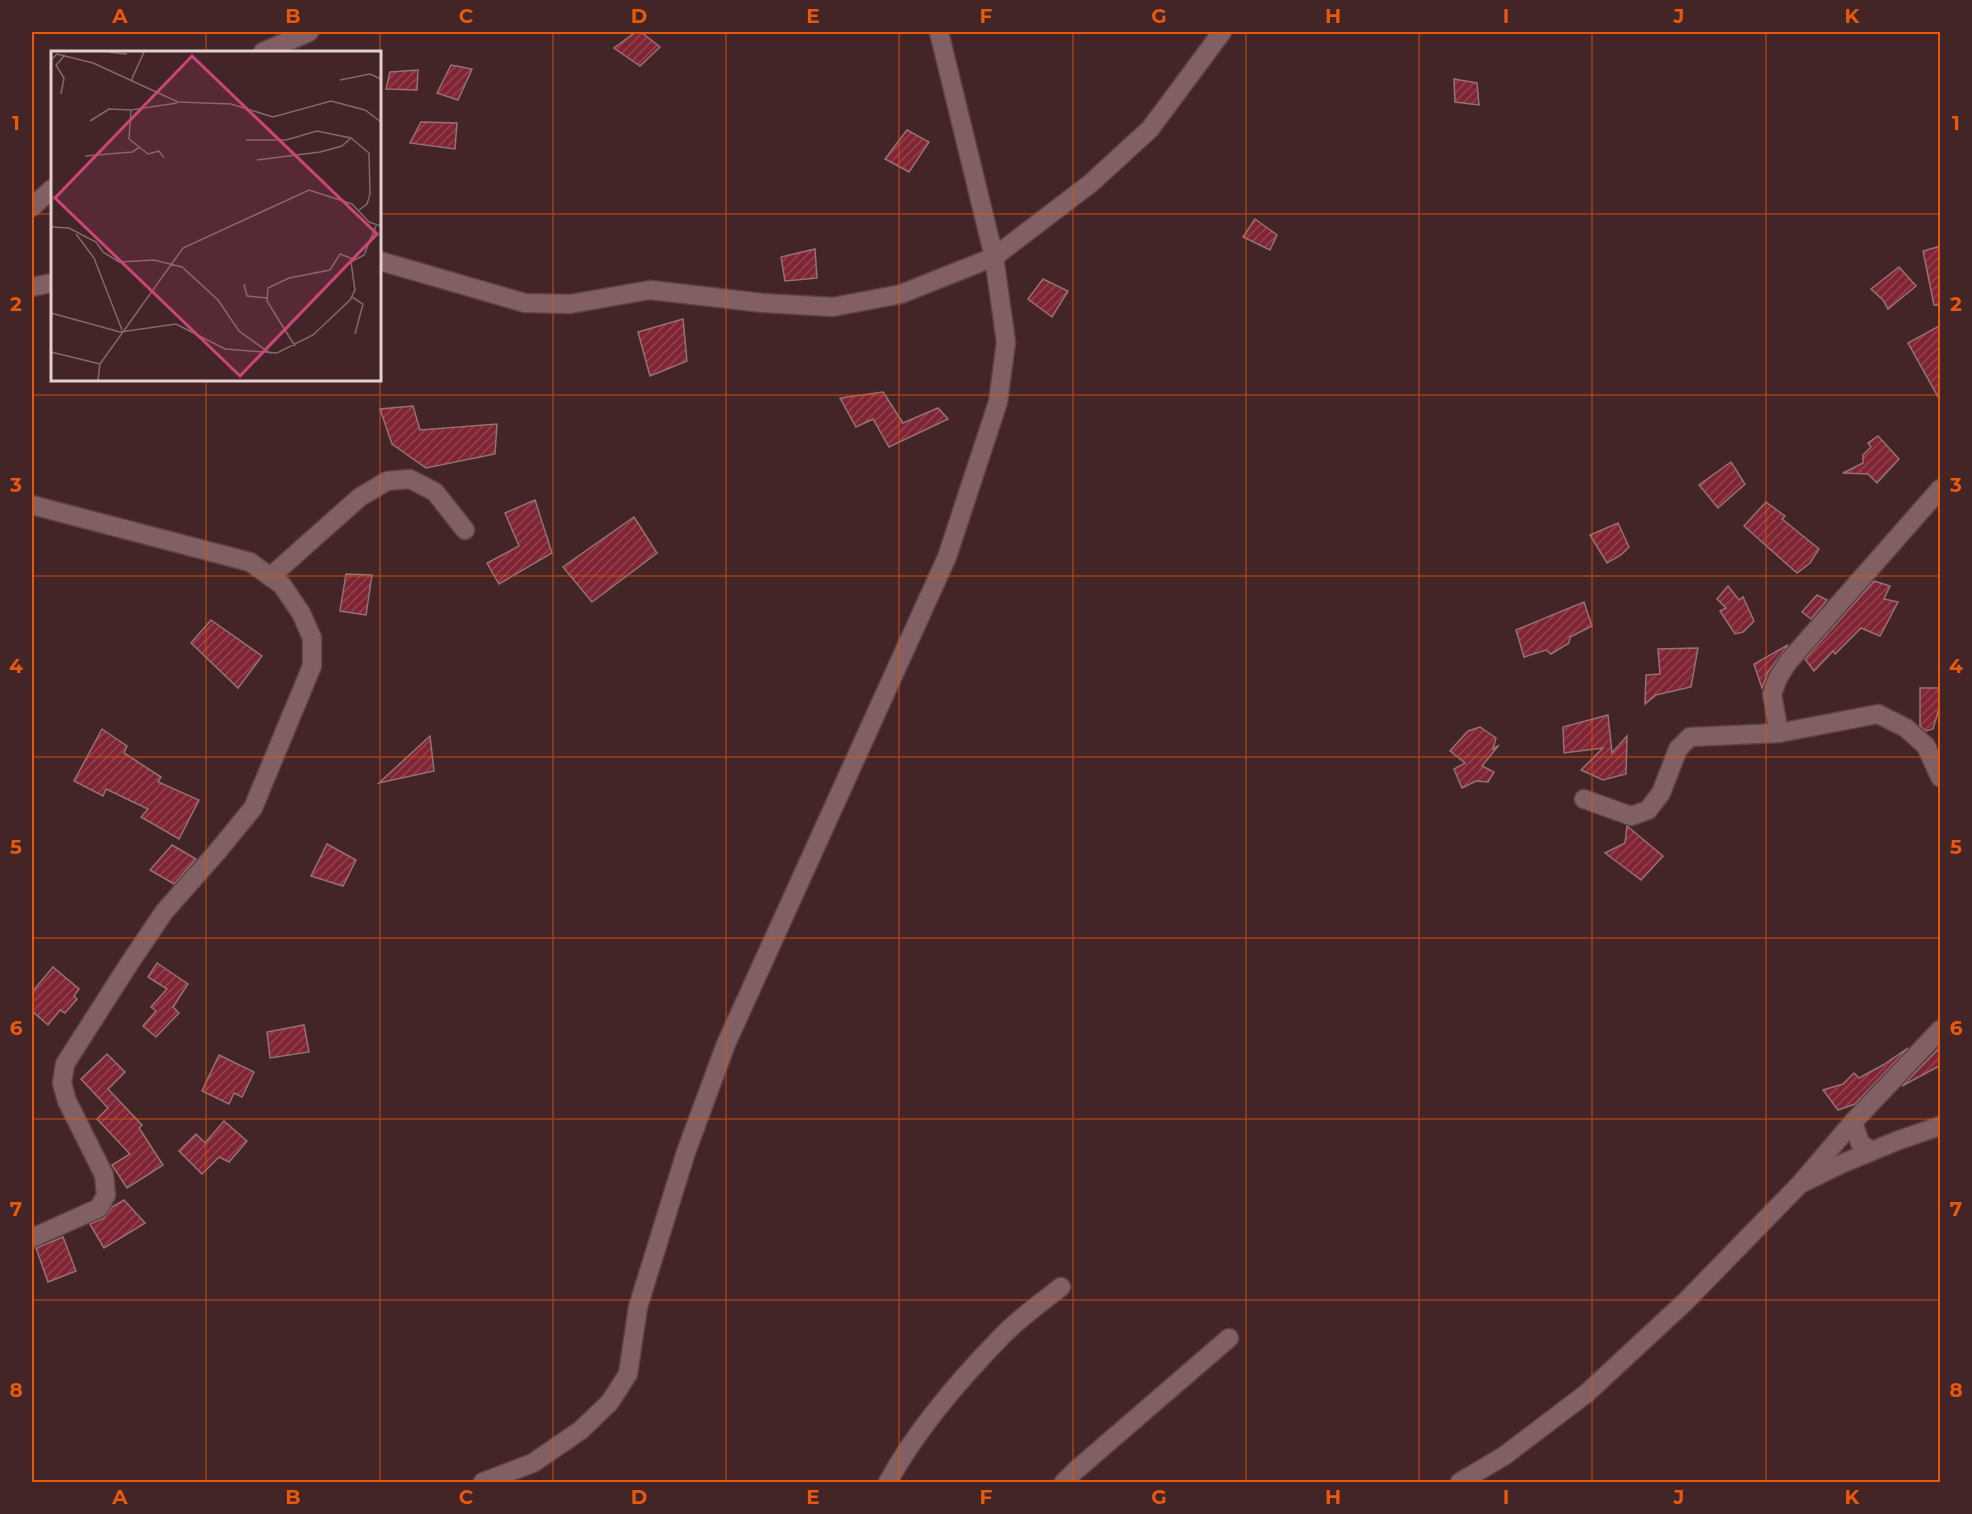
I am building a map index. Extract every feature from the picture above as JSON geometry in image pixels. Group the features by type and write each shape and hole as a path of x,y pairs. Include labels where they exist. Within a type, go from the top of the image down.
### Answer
{"street":[{"path":"265,51 309,32"},
{"path":"483,1482 532,1464 581,1430 610,1402 628,1374 638,1307 686,1152 726,1044 947,557 998,402 1006,342 994,257 939,32"},
{"path":"381,261 525,303 570,304 650,290 763,303 833,307 901,294 994,257 1091,183 1149,129 1222,32"},
{"path":"32,207 51,190"},
{"path":"32,287 51,283"},
{"path":"270,577 360,497 387,481 410,479 435,492 465,530"},
{"path":"1779,733 1772,694 1788,662 1941,489"},
{"path":"32,505 250,562 282,585 301,614 312,638 312,666 253,808 164,912 65,1064 62,1083 67,1101 104,1175 106,1195 99,1208 32,1238"},
{"path":"1584,799 1631,816 1648,810 1661,793 1678,749 1690,737 1779,733 1878,714 1906,728 1926,746 1941,777"},
{"path":"1460,1482 1504,1456 1587,1393 1685,1302 1800,1184 1853,1122 1941,1030"},
{"path":"1853,1122 1860,1143 1871,1152"},
{"path":"1800,1184 1871,1152 1941,1126"},
{"path":"888,1482 900,1459 949,1394 1005,1332 1061,1287"},
{"path":"1064,1482 1229,1338"}],"building":[{"path":"636,32 641,32 660,47 640,66 614,48"},
{"path":"451,65 472,69 458,100 437,93"},
{"path":"418,70 417,90 386,89 390,72"},
{"path":"1454,79 1477,83 1479,105 1455,102"},
{"path":"421,122 457,123 455,149 410,143"},
{"path":"907,130 929,142 909,172 885,159"},
{"path":"1255,219 1277,235 1270,250 1243,237"},
{"path":"1941,246 1941,305 1934,305 1923,251"},
{"path":"815,249 817,278 785,281 781,257"},
{"path":"1899,267 1916,286 1888,309 1883,300 1871,289"},
{"path":"1043,279 1068,291 1052,317 1028,299"},
{"path":"683,319 687,361 650,376 638,332"},
{"path":"1941,325 1941,402 1908,343"},
{"path":"883,392 903,423 938,408 948,419 889,447 873,419 856,427 840,398"},
{"path":"413,406 420,430 497,424 495,454 426,468 392,444 380,409"},
{"path":"1878,436 1899,459 1877,483 1868,474 1843,473 1863,463 1863,455 1871,447 1868,443"},
{"path":"1731,462 1745,484 1718,508 1699,485"},
{"path":"535,500 552,553 499,584 487,563 519,546 505,513"},
{"path":"1766,502 1785,516 1782,519 1819,549 1810,563 1797,573 1744,526"},
{"path":"634,517 657,553 592,602 563,567"},
{"path":"1618,523 1629,547 1607,563 1590,535"},
{"path":"346,574 372,575 366,615 340,611"},
{"path":"1874,581 1890,586 1884,599 1898,602 1880,636 1861,628 1835,654 1833,651 1814,671 1805,659"},
{"path":"1728,586 1739,600 1743,597 1754,621 1743,632 1735,634 1720,611 1726,608 1717,599"},
{"path":"1817,595 1827,600 1811,619 1802,612"},
{"path":"1584,602 1592,626 1570,637 1569,643 1551,654 1546,650 1524,657 1516,630"},
{"path":"211,620 262,656 238,688 191,643"},
{"path":"1788,645 1768,672 1762,688 1754,664"},
{"path":"1698,648 1691,687 1656,695 1645,704 1646,675 1660,674 1658,649"},
{"path":"1920,688 1941,688 1941,702 1933,729 1926,731 1920,726"},
{"path":"1608,715 1612,753 1627,736 1626,774 1603,780 1581,770 1603,748 1564,753 1563,727"},
{"path":"1480,727 1496,738 1493,749 1499,745 1482,766 1494,772 1488,782 1476,781 1462,788 1454,769 1465,763 1450,751 1468,731"},
{"path":"102,729 127,746 124,753 161,777 158,782 199,800 179,839 141,817 148,809 106,789 103,796 74,781"},
{"path":"430,736 434,771 379,783"},
{"path":"1627,826 1663,856 1641,880 1605,853 1625,843"},
{"path":"327,844 356,860 343,886 311,876"},
{"path":"172,845 196,859 174,884 150,870"},
{"path":"157,963 188,984 173,1007 179,1013 156,1037 143,1026 156,1011 151,1007 167,989 148,977"},
{"path":"53,967 79,989 74,996 77,999 65,1013 60,1010 48,1025 32,1011 32,992"},
{"path":"304,1025 309,1052 270,1058 267,1032"},
{"path":"1941,1046 1941,1065 1902,1086"},
{"path":"1908,1048 1855,1104 1838,1110 1823,1090 1843,1084 1854,1073 1859,1078"},
{"path":"107,1054 125,1072 108,1089 142,1125 139,1128 163,1165 127,1188 112,1165 130,1154 97,1119 108,1108 81,1079"},
{"path":"219,1055 254,1072 242,1097 234,1093 229,1104 202,1091"},
{"path":"224,1121 247,1141 229,1162 219,1157 202,1174 179,1151 196,1134 205,1143"},
{"path":"124,1200 145,1223 104,1248 90,1224 104,1218 112,1207"},
{"path":"63,1237 76,1271 48,1282 36,1248"}]}
